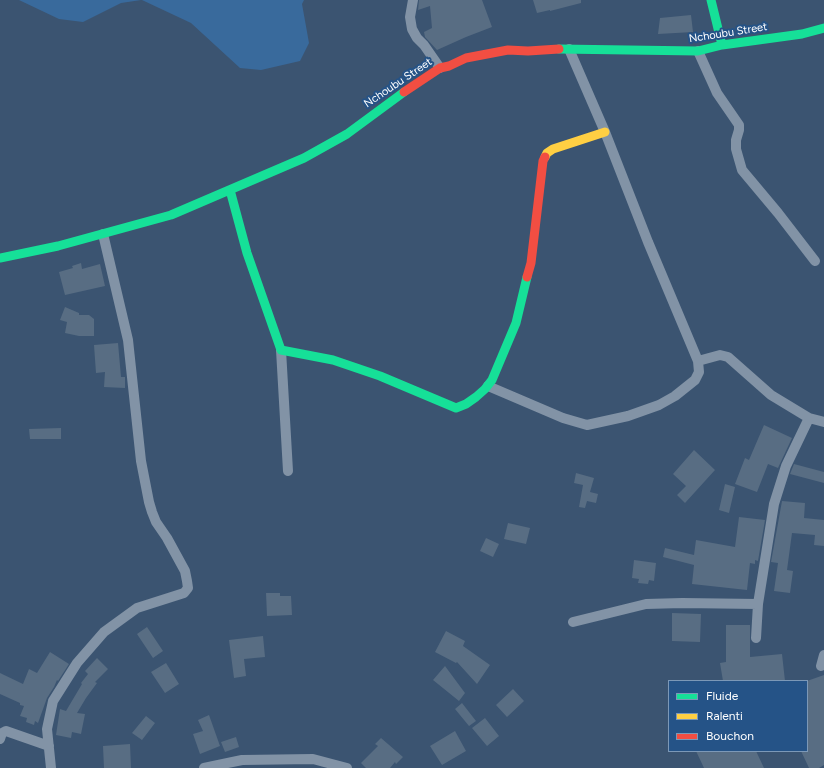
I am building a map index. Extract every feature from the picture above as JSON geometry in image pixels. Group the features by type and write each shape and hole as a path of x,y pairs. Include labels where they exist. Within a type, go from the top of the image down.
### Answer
{"street":[{"path":"413,0 410,17 412,28 417,38 424,45 440,68"},
{"path":"711,0 722,46"},
{"name":"Nchoubu Street","path":"0,258 58,246 171,215 230,190 304,158 347,134 440,68 449,66 466,58 508,50 528,51 569,48 637,52 698,52 722,46 802,34 824,28"},
{"path":"488,386 563,418 587,425 628,416 659,405 675,396 695,380 699,372 698,361 648,242 605,132 569,48"},
{"path":"698,52 717,93 739,125 736,150 742,170 815,261"},
{"path":"281,350 333,360 380,376 456,408 468,404 488,386 492,380 516,323 531,263 542,161 547,152 553,149 605,132"},
{"path":"230,190 247,253 281,350 288,471"},
{"path":"51,768 47,729 53,701 77,663 104,632 137,608 184,593 188,588 185,571 167,538 156,522 149,502 141,461 128,340 103,234"},
{"path":"698,361 720,356 728,357 771,395 809,418 824,422"},
{"path":"756,638 758,604 774,504 786,466 809,418"},
{"path":"573,622 646,604 758,604"},
{"path":"821,666 824,655"},
{"path":"0,739 2,733 6,731 49,746"},
{"path":"204,768 242,760 313,759 346,768"}],"shaded area":[{"path":"19,0 141,0 121,3 83,22 59,19"},
{"path":"142,0 304,0 302,4 309,43 300,61 261,70 240,68 191,23"}],"building":[{"path":"419,0 482,0 492,27 437,50 425,37 424,32 432,28 430,6 418,10"},
{"path":"533,0 581,0 581,3 537,13"},
{"path":"691,15 693,32 658,34 660,18"},
{"path":"81,263 82,269 100,264 105,286 65,295 59,272 73,268 72,266"},
{"path":"65,307 79,313 79,315 89,315 94,319 94,336 79,336 65,333 67,322 60,320"},
{"path":"118,343 121,377 125,377 125,388 104,387 105,372 96,373 94,345"},
{"path":"764,425 792,438 778,468 768,464 757,492 735,484 745,458 749,460"},
{"path":"61,428 61,439 30,439 29,429"},
{"path":"694,450 715,470 685,503 677,495 686,486 673,474"},
{"path":"794,464 824,472 824,483 790,474"},
{"path":"576,473 594,478 590,492 598,494 596,503 587,501 585,508 579,507 583,485 574,483"},
{"path":"725,484 735,487 729,513 719,510"},
{"path":"782,501 805,503 804,518 824,520 824,546 814,545 815,535 792,533 787,570 793,571 790,593 774,591 778,563 771,562"},
{"path":"739,517 765,520 758,561 755,560 755,564 750,563 747,590 692,584 694,565 663,557 665,548 694,555 696,540 735,547"},
{"path":"508,523 530,528 526,544 504,539"},
{"path":"486,538 499,544 493,557 480,551"},
{"path":"634,560 656,563 654,581 649,580 648,584 638,583 639,579 632,578"},
{"path":"266,593 280,593 280,596 291,596 292,615 267,616"},
{"path":"672,613 701,614 700,642 672,641"},
{"path":"726,625 750,625 750,657 782,654 785,680 723,680 720,663 726,662"},
{"path":"147,627 163,651 153,658 137,634"},
{"path":"446,631 465,641 463,646 490,665 477,684 457,662 456,663 435,652"},
{"path":"263,636 265,657 244,659 246,676 234,678 229,640"},
{"path":"50,652 69,664 58,681 57,680 47,698 38,723 35,721 34,725 26,722 27,718 20,716 24,706 0,694 0,673 23,684 29,669 37,673"},
{"path":"97,658 108,669 95,682 97,683 77,713 85,714 81,734 72,732 71,738 56,735 60,709 66,711 82,684 81,683 88,674 85,671"},
{"path":"166,663 179,684 165,693 151,672"},
{"path":"445,666 465,693 459,701 433,680"},
{"path":"824,675 824,765 819,768 809,768 801,752 808,752 808,681"},
{"path":"513,689 524,701 507,717 496,705"},
{"path":"462,703 476,721 469,726 455,709"},
{"path":"209,715 220,746 200,754 193,734 203,731 198,720"},
{"path":"146,716 155,723 142,740 132,733"},
{"path":"485,718 499,736 487,746 472,728"},
{"path":"455,731 466,751 442,765 430,746"},
{"path":"236,737 239,747 225,752 221,742"},
{"path":"381,738 403,757 396,764 395,762 390,768 366,768 361,763 378,746 375,744"},
{"path":"130,744 131,768 104,768 103,746"},
{"path":"696,752 756,752 764,768 704,768"}],"traffic: fast":[{"path":"711,0 722,45"},
{"path":"559,49 698,51 722,45 802,34 824,28"},
{"path":"0,258 58,246 171,215 304,158 347,134 404,92"},
{"path":"230,190 247,253 281,350 333,360 380,376 456,408 466,404 476,397 492,380 516,323 527,277"}],"traffic: slow":[{"path":"545,157 547,153 553,149 605,132"}],"traffic: jam":[{"path":"404,92 440,68 449,66 466,58 508,50 528,51 559,49"},
{"path":"527,277 531,263 543,161 545,157"}]}
